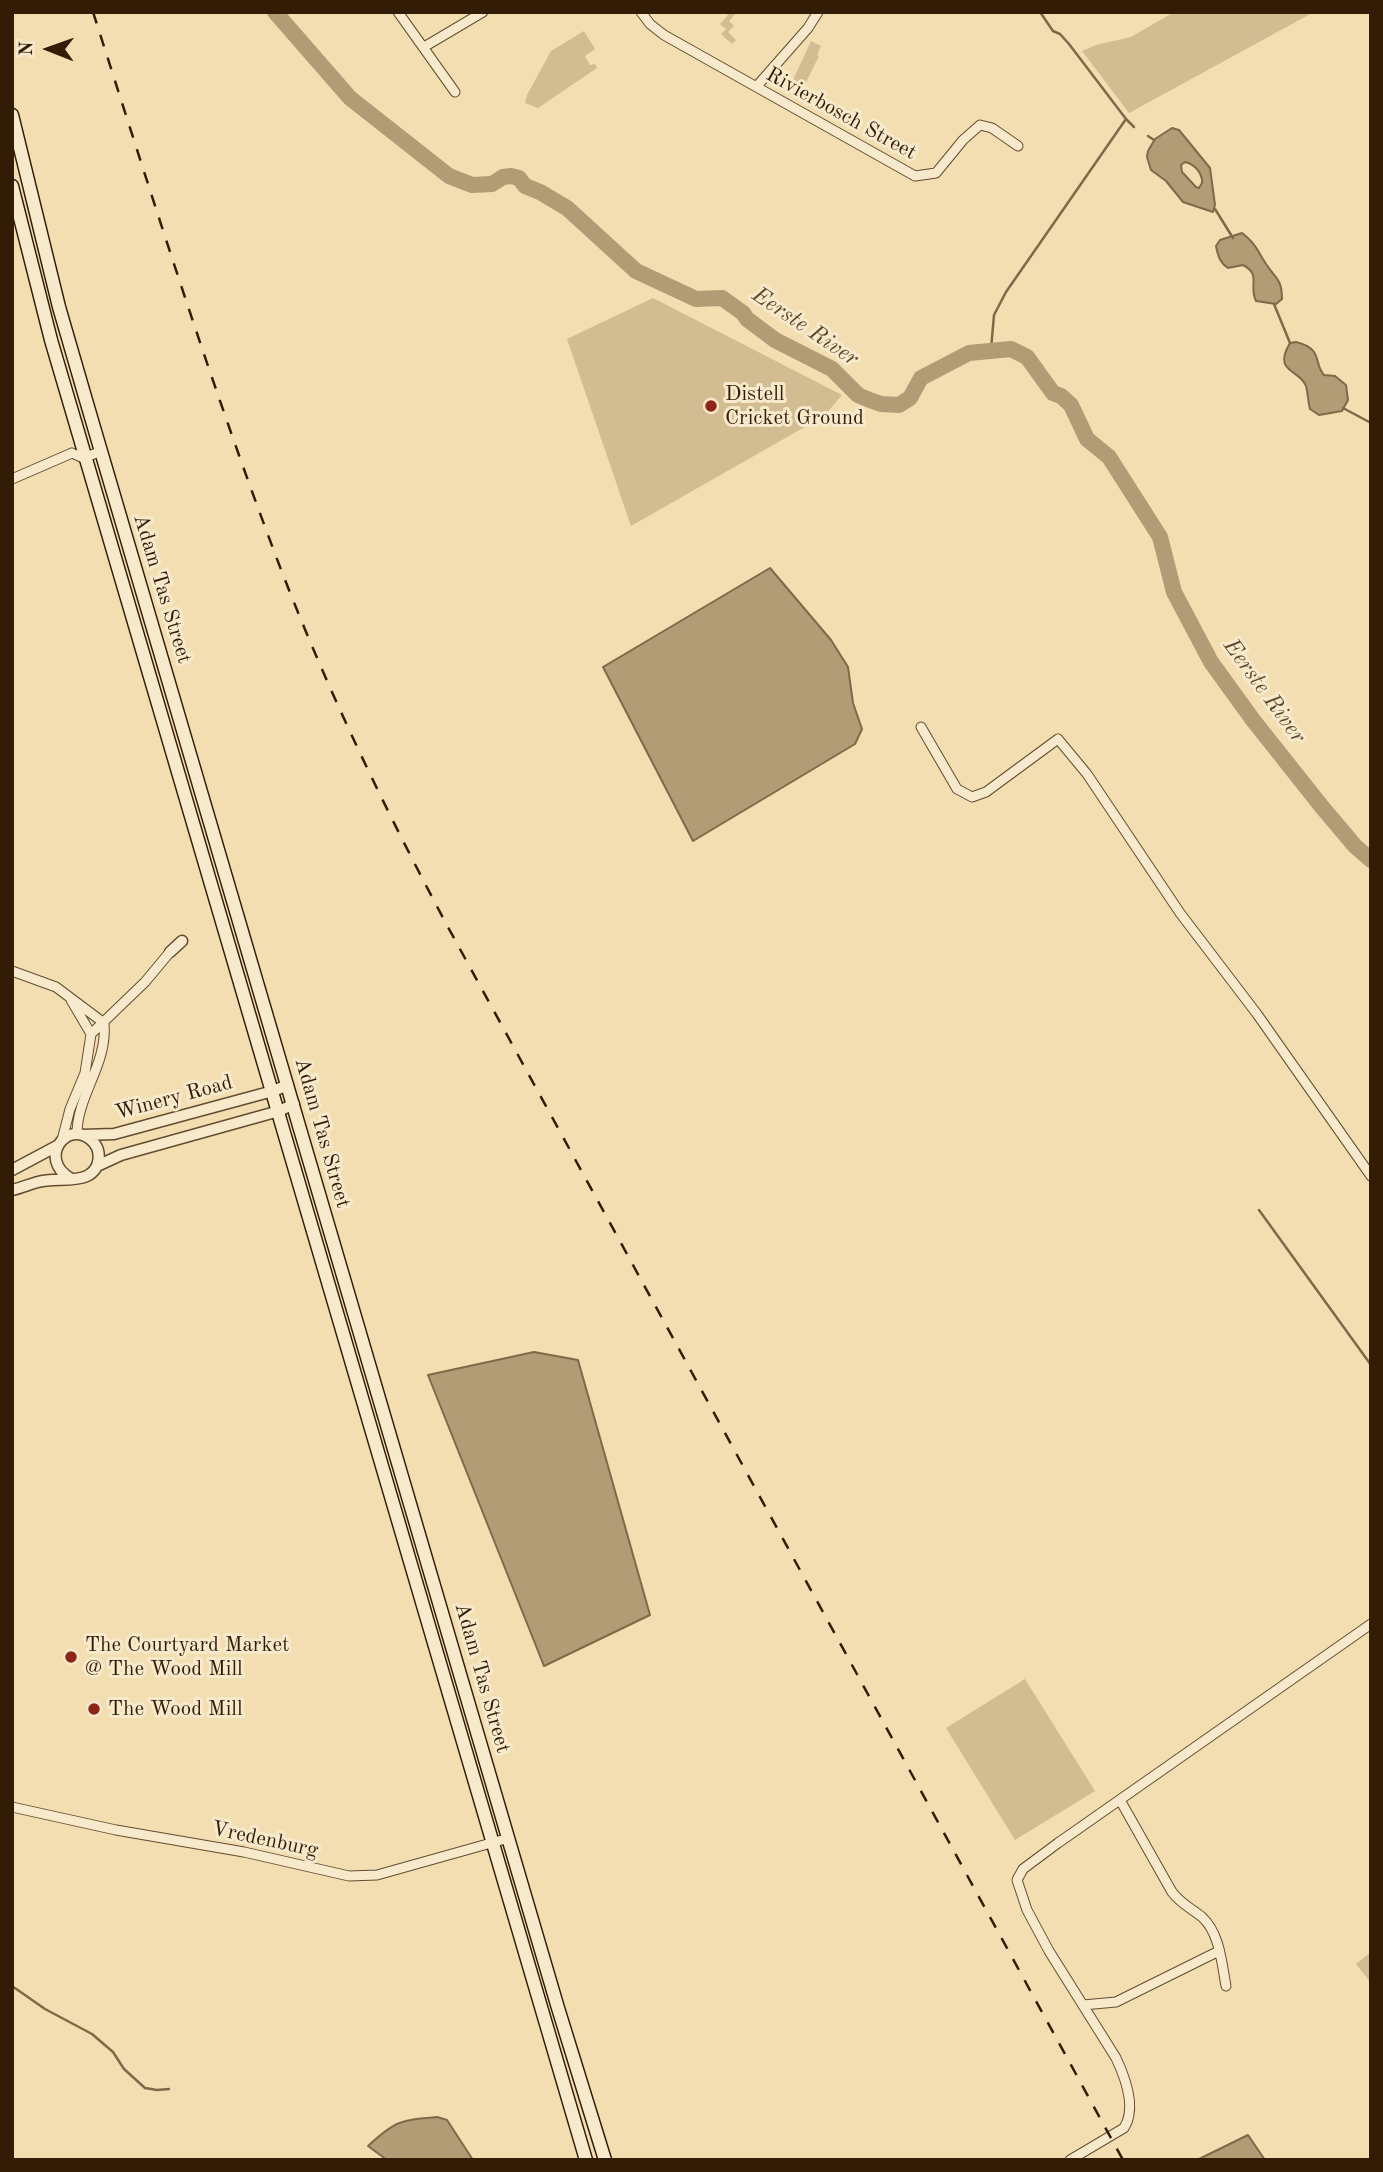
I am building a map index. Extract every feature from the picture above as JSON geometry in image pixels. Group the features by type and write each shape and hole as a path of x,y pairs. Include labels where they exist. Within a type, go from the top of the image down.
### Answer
{"main road":[{"name":"Adam Tas Street","path":"12,115 59,307 96,435 605,2160"},
{"name":"Adam Tas Street","path":"12,186 51,340 586,2160"}],"street":[{"path":"398,12 455,92"},
{"path":"424,47 483,12"},
{"name":"Rivierbosch Street","path":"641,12 649,24 664,35 915,176 936,173 963,140 980,125 992,128 1018,146"},
{"path":"757,86 808,28 818,12"},
{"path":"12,479 72,453 76,443 96,435"},
{"path":"72,453 83,458 102,451"},
{"path":"921,727 957,789 972,797 986,792 1058,739 1087,774 1180,913 1257,1014 1371,1176"},
{"path":"91,1034 145,982 182,941"},
{"path":"12,971 55,987 104,1023 105,1036 101,1056 82,1103 80,1135"},
{"path":"68,995 91,1034 85,1073 70,1109 55,1161 58,1168 70,1178"},
{"name":"Winery Road","path":"80,1135 114,1134 289,1085"},
{"name":"Winery Road","path":"97,1166 121,1156 279,1111 294,1104"},
{"path":"12,1170 80,1135 90,1139 98,1151 97,1166 86,1177 39,1182 12,1191"},
{"path":"1070,2160 1124,2128 1129,2109 1126,2088 1119,2066 1044,1943 1022,1900 1017,1880 1023,1869 1371,1624"},
{"path":"1120,1800 1172,1892 1183,1905 1205,1919 1219,1951 1226,1986"},
{"name":"Vredenburg","path":"12,1807 244,1852 349,1876 377,1875 509,1838"},
{"path":"1083,2005 1116,2002 1219,1951"}],"shaded area":[{"path":"725,12 737,12 729,21 734,26 728,32 736,40 732,44 721,34 726,29 720,24 728,15"},
{"path":"1174,12 1314,12 1129,113 1082,51 1131,37"},
{"path":"584,31 595,49 585,56 590,65 595,64 597,68 538,108 525,103 551,51"},
{"path":"811,41 821,46 817,55 819,56 802,90 813,96 811,100 822,105 819,111 787,93"},
{"path":"1172,128 1179,130 1210,168 1215,205 1213,212 1183,202 1166,181 1151,170 1147,157 1155,139","holes":["1188,163 1195,167 1201,176 1202,183 1199,188 1182,172 1181,165"]},
{"path":"1242,233 1254,244 1280,283 1282,299 1276,304 1256,301 1253,277 1249,269 1243,265 1228,268 1220,259 1216,246 1220,240"},
{"name":"Distell Cricket Ground","path":"653,298 842,395 824,416 631,526 567,339"},
{"path":"1296,342 1311,348 1324,375 1335,376 1346,385 1348,400 1342,411 1319,415 1310,409 1306,386 1284,360 1290,343"},
{"path":"770,568 831,640 848,667 853,703 862,729 855,744 693,841 603,667"},
{"path":"534,1352 578,1360 650,1615 544,1666 428,1375"},
{"path":"1025,1679 1095,1791 1015,1840 946,1728"},
{"path":"1371,1952 1371,1983 1356,1964"},
{"path":"437,2117 447,2120 473,2160 387,2160 368,2146 399,2123"},
{"path":"1248,2135 1265,2160 1197,2160"}],"waterway":[{"name":"Eerste River","path":"275,12 350,98 449,176 472,185 492,184 503,177 519,178 525,186 567,208 636,271 696,299 722,298 775,340 832,369 858,395 881,404 899,405 910,398 921,378 969,353 1011,349 1027,357 1053,393 1071,405 1087,439 1109,457 1160,537 1174,592 1211,662 1322,807 1355,846 1371,860"},
{"path":"991,349 994,315 1006,292 1126,119 1069,44 1053,31 1040,12"},
{"path":"1126,119 1134,127"},
{"path":"1148,136 1154,140"},
{"path":"1215,209 1233,238"},
{"path":"1274,304 1290,343"},
{"path":"1343,408 1371,423"},
{"path":"1259,1210 1371,1365"},
{"path":"12,1986 45,2009 92,2034 113,2052 124,2069 145,2088 169,2089"}],"railway":[{"path":"93,12 244,470 287,586 329,686 375,784 449,929 1123,2160"}],"place":[{"name":"Distell Cricket Ground","path":"711,406"},
{"name":"The Courtyard Market @ The Wood Mill","path":"71,1657"},
{"name":"The Wood Mill","path":"94,1709"}]}
